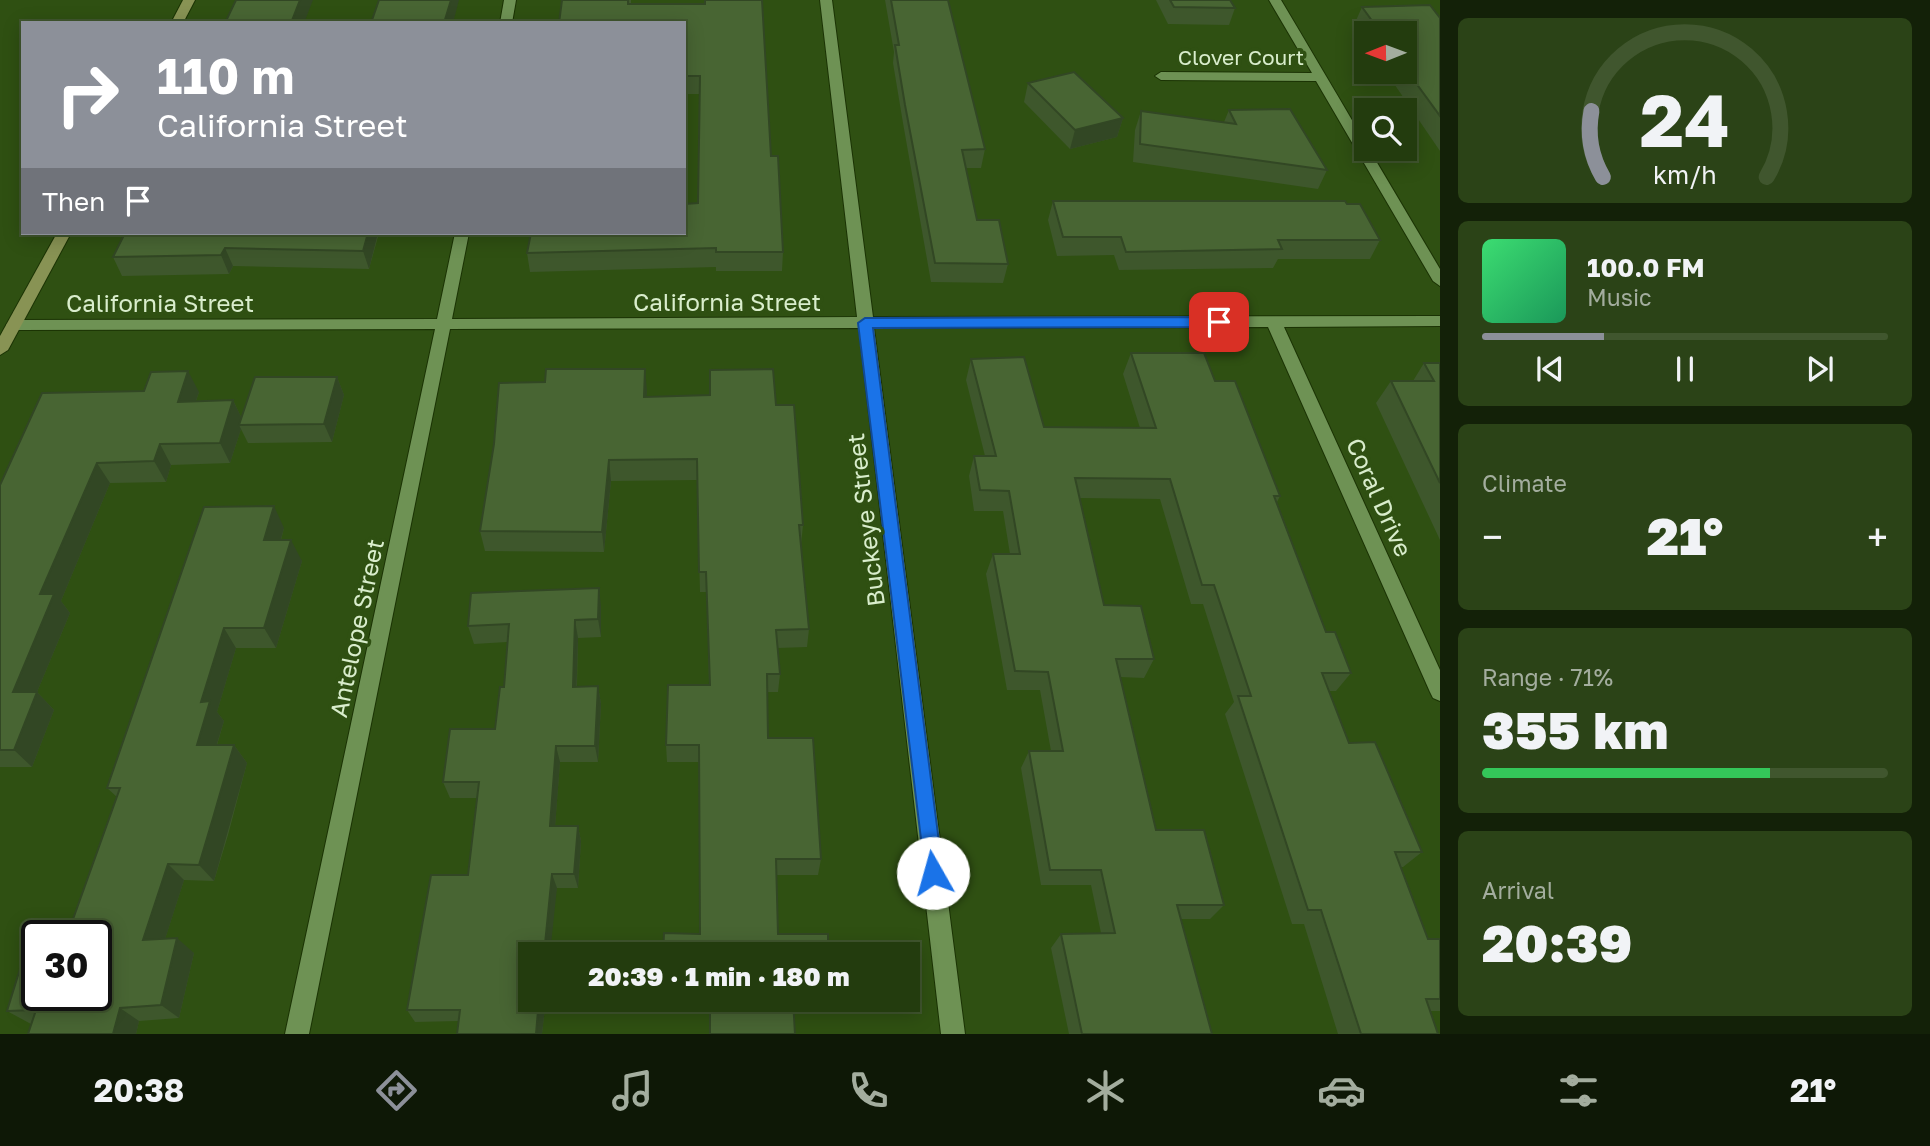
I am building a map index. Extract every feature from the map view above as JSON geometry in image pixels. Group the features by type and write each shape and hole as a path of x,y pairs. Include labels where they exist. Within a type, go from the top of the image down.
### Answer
{"street":[{"path":"178,21 189,0"},
{"path":"506,21 510,0"},
{"name":"Buckeye Street","path":"826,0 953,1034"},
{"path":"1275,0 1440,281"},
{"name":"Clover Court","path":"1161,76 1321,77"},
{"path":"0,350 63,235"},
{"name":"Antelope Street","path":"297,1034 462,235"},
{"name":"California Street","path":"14,325 444,326 1440,321"},
{"name":"Coral Drive","path":"1274,322 1439,685"}],"building":[{"path":"236,0 300,0 292,21 226,21"},
{"path":"379,0 451,0 445,21 372,21"},
{"path":"562,0 628,0 628,4 705,4 705,0 762,0 771,156 778,156 783,252 716,252 716,248 527,253 531,235 686,235 686,204 698,203 700,76 686,76 686,21 559,21"},
{"path":"891,0 948,0 985,149 962,150 977,220 999,220 1008,264 935,263 905,105"},
{"path":"1170,0 1230,0 1235,8 1174,7"},
{"path":"1430,5 1440,18 1440,116 1417,84 1418,21 1372,21 1362,7"},
{"path":"1074,72 1123,118 1075,130 1028,83"},
{"path":"1290,109 1327,170 1140,144 1141,111 1236,124 1229,110"},
{"path":"1053,201 1345,201 1347,204 1360,204 1380,240 1278,240 1282,249 1126,252 1121,237 1063,237"},
{"path":"124,235 367,235 363,251 225,248 221,255 113,257"},
{"path":"1131,353 1204,353 1215,381 1235,381 1280,496 1274,496 1326,632 1335,632 1351,673 1322,673 1349,743 1375,742 1422,852 1395,852 1428,939 1440,939 1440,999 1426,999 1438,1034 1361,1034 1321,910 1308,910 1238,696 1251,696 1214,585 1202,585 1170,479 1075,478 1104,605 1141,606 1154,659 1116,659 1156,830 1204,830 1224,905 1177,905 1212,1034 1082,1034 1061,934 1115,933 1101,870 1050,870 1029,751 1063,751 1048,672 1015,671 993,554 1020,554 1009,491 980,490 974,456 996,456 971,359 1024,357 1044,427 1156,428"},
{"path":"1424,363 1440,363 1440,483 1391,381 1434,381"},
{"path":"546,369 645,369 644,397 710,395 710,370 773,369 776,405 794,405 803,525 799,525 809,629 776,630 780,674 767,674 768,738 813,738 821,859 776,859 778,934 828,934 828,942 664,942 664,933 700,934 699,745 666,745 668,685 710,685 706,572 699,572 697,459 609,460 602,532 480,531 494,444 499,383 545,382"},
{"path":"188,371 178,402 233,400 220,443 160,444 154,461 97,463 40,594 54,594 13,692 37,692 14,750 0,750 0,485 42,393 144,391 151,372"},
{"path":"255,377 337,377 324,424 239,425"},
{"path":"274,506 264,540 291,540 264,628 224,628 201,702 210,701 197,745 234,745 199,865 168,864 143,940 177,938 161,1005 120,1008 113,1034 28,1034 36,1011 112,1011 112,920 73,920 120,788 107,788 204,507"},
{"path":"599,588 598,619 575,620 573,687 598,686 595,746 556,746 550,826 578,826 574,874 552,874 545,942 518,942 518,1012 538,1012 536,1034 457,1034 460,1010 407,1010 431,875 468,875 479,782 443,782 450,729 495,729 500,687 504,687 509,624 468,626 471,593"},
{"path":"21,966 21,1011 7,1011"},
{"path":"710,1012 794,1012 795,1034 710,1034"}],"route":[{"path":"933,873 865,323 1219,322"}]}
